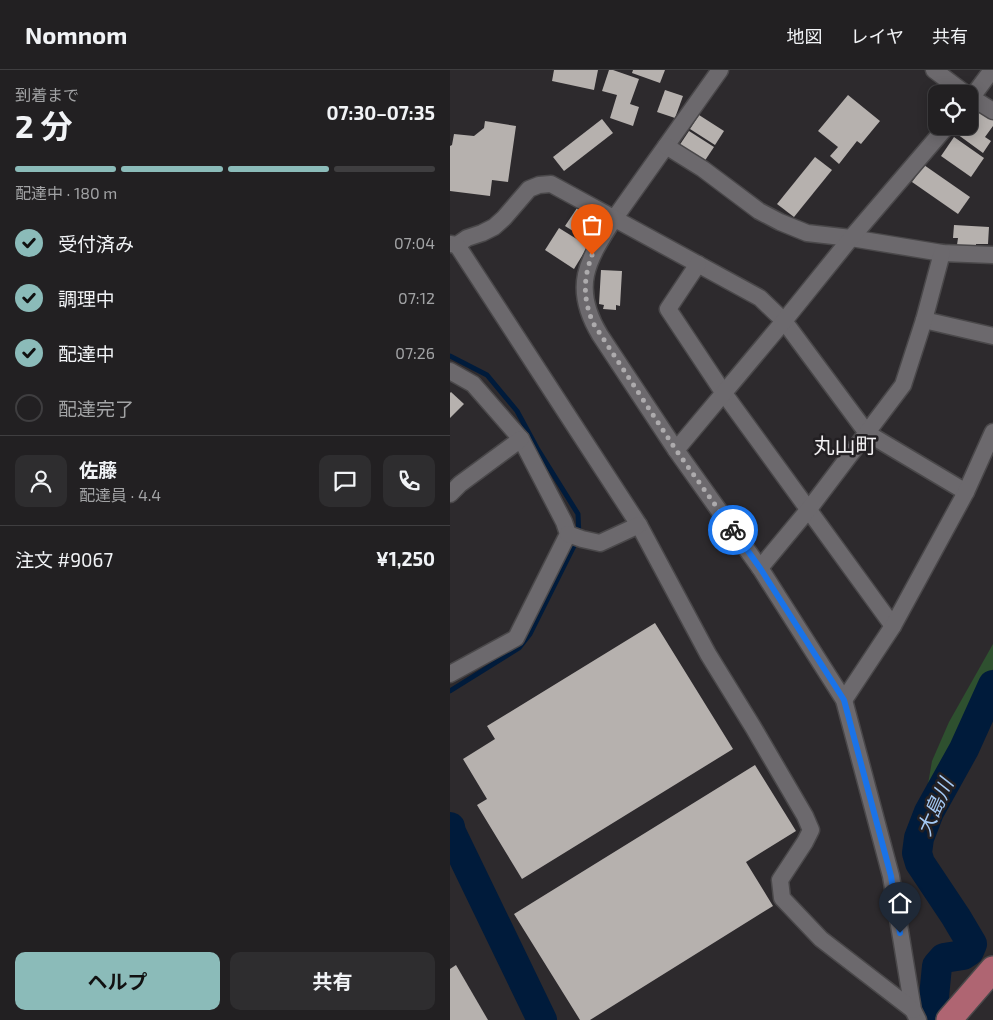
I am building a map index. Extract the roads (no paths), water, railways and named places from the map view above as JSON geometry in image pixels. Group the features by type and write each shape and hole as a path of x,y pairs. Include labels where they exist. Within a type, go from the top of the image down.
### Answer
{"main road":[{"path":"950,1020 993,969"}],"street":[{"path":"720,70 598,242 587,268 585,289 588,310 600,335 676,450 760,568 844,700 891,876 915,1015"},
{"path":"934,70 953,85"},
{"path":"978,86 992,70"},
{"path":"978,102 993,111"},
{"path":"676,450 851,238 939,135"},
{"path":"666,146 703,169 759,211 807,233 851,238 942,253 993,254"},
{"path":"915,1015 821,939 782,898 780,880 806,842 811,830 804,816 708,654 639,525 454,244 482,234 494,227 529,189 539,185 551,184 760,298 784,321 867,433 966,492"},
{"path":"760,568 809,510 903,385 924,320 942,253"},
{"path":"698,264 668,309 724,392 893,626"},
{"path":"924,320 993,336"},
{"path":"450,371 473,384 520,439 564,522 574,536 600,543 639,525"},
{"path":"844,700 893,626 966,492 993,432"},
{"path":"450,494 460,484 520,439"},
{"path":"452,669 516,638 574,536"}],"waterway":[{"path":"450,356 487,375 517,411 537,448 578,514 579,536 530,634 519,648 450,691"},
{"name":"大島川","path":"937,1020 934,997 937,966 944,958 963,955 969,951 972,944 920,863 917,853 919,838 929,812 964,749 993,685"},
{"path":"450,827 542,1020"}],"district":[{"name":"丸山町","path":"845,446"}]}
